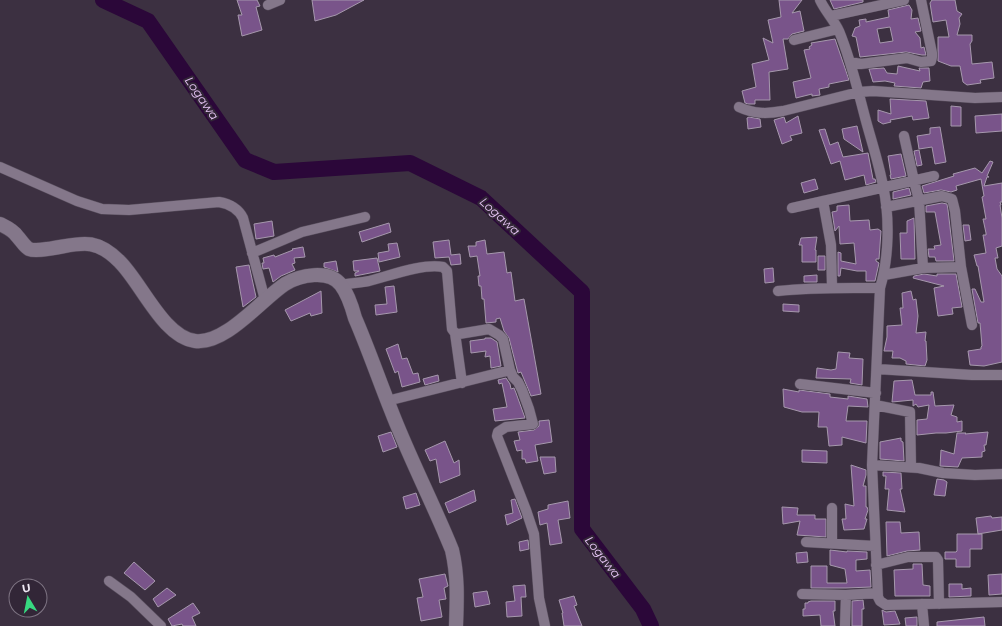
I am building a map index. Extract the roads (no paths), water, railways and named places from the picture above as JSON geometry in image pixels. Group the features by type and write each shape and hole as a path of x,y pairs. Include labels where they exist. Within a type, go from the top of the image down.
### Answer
{"main road":[{"path":"0,224 16,235 29,249 40,250 88,243 101,247 120,261 173,331 184,339 195,341 204,342 217,338 238,323 285,284 293,280 304,277 326,276 342,285 387,402 452,550 458,586 456,626"}],"street":[{"path":"268,5 280,0"},
{"path":"820,0 838,29 850,62 877,156 884,188 886,207 888,243 884,275 880,288 872,465 877,593 880,602 886,605 1002,602"},
{"path":"831,16 904,0"},
{"path":"850,62 861,64 907,58 921,62 931,61 932,53 921,0"},
{"path":"794,40 838,29"},
{"path":"739,106 748,111 758,113 783,112 859,92 873,91 976,98 1002,97"},
{"path":"904,136 919,200 923,268"},
{"path":"0,167 77,201 102,209 129,210 219,202 232,206 241,216 265,300"},
{"path":"792,208 934,176"},
{"path":"886,207 942,196 952,200 955,211 961,267 972,325"},
{"path":"823,201 831,244 832,287"},
{"path":"252,253 302,232 365,217"},
{"path":"342,285 369,281 395,273 438,266 443,267 447,271 452,329 455,333 462,383"},
{"path":"884,275 923,268 961,267"},
{"path":"778,291 802,288 832,287 880,288"},
{"path":"455,333 459,334 489,330 495,332 503,339 510,370 522,390 529,410 533,424 506,427 498,432 497,436 534,534 539,598 545,626"},
{"path":"877,369 972,375 1002,375"},
{"path":"387,402 510,370"},
{"path":"800,384 876,393"},
{"path":"875,405 910,412 911,467"},
{"path":"872,465 911,467 943,473 975,475 1002,474"},
{"path":"832,508 832,543"},
{"path":"806,542 875,546"},
{"path":"876,565 908,557 936,557 938,560 939,604"},
{"path":"109,581 131,597 161,626"},
{"path":"802,594 846,595 877,593"},
{"path":"845,626 846,595"},
{"path":"922,604 924,626"}],"waterway":[{"name":"Logawa","path":"103,0 148,21 245,160 274,172 410,163 481,198 582,292 582,529 643,609 651,626"}]}
